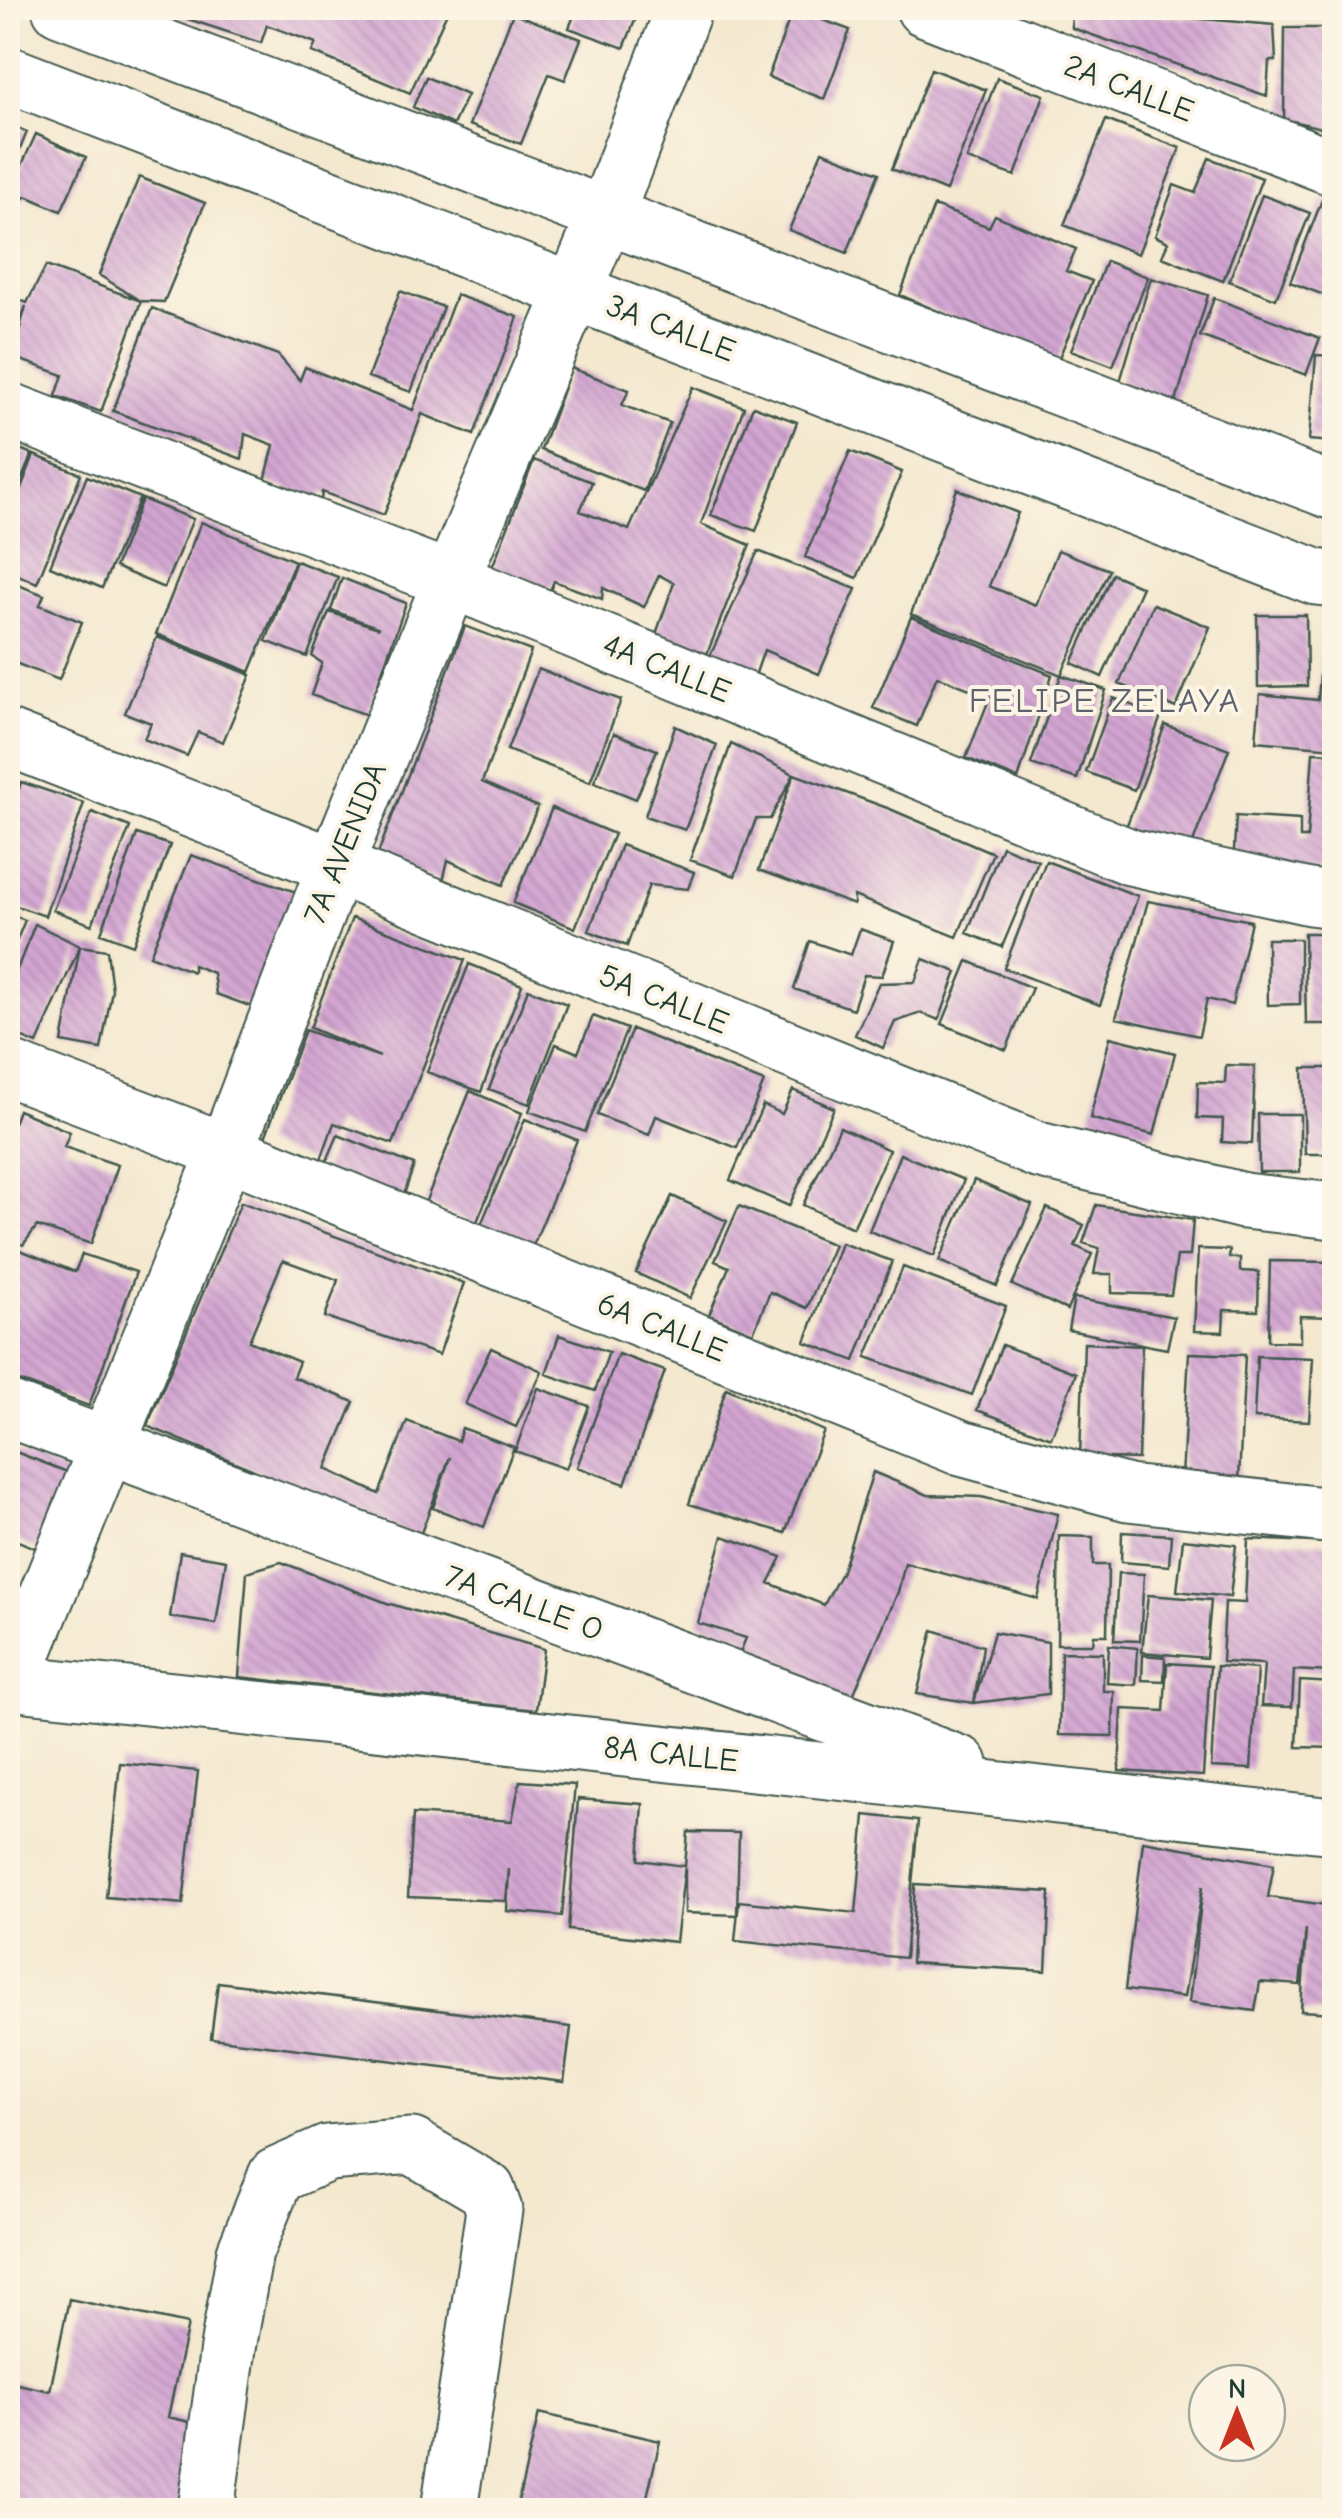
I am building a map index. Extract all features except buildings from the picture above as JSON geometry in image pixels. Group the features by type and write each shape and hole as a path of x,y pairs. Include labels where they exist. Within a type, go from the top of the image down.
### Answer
{"street":[{"path":"60,8 1334,492"},
{"name":"7A AVENIDA","path":"10,1682 108,1449 451,580 605,217 684,8"},
{"name":"2A CALLE","path":"924,8 1334,168"},
{"name":"3A CALLE","path":"8,74 1316,577 1334,579"},
{"name":"4A CALLE","path":"8,410 451,580 1130,857 1334,900"},
{"name":"5A CALLE","path":"8,738 1038,1150 1244,1201 1334,1211"},
{"name":"6A CALLE","path":"8,1068 226,1151 961,1448 1128,1493 1334,1516"},
{"name":"7A CALLE O","path":"8,1409 1041,1794"},
{"name":"8A CALLE","path":"10,1682 1334,1826"},
{"path":"206,2510 245,2252 276,2176 328,2154 412,2146 487,2190 494,2210 449,2510"}],"district":[{"name":"FELIPE ZELAYA","path":"1105,700"}]}
